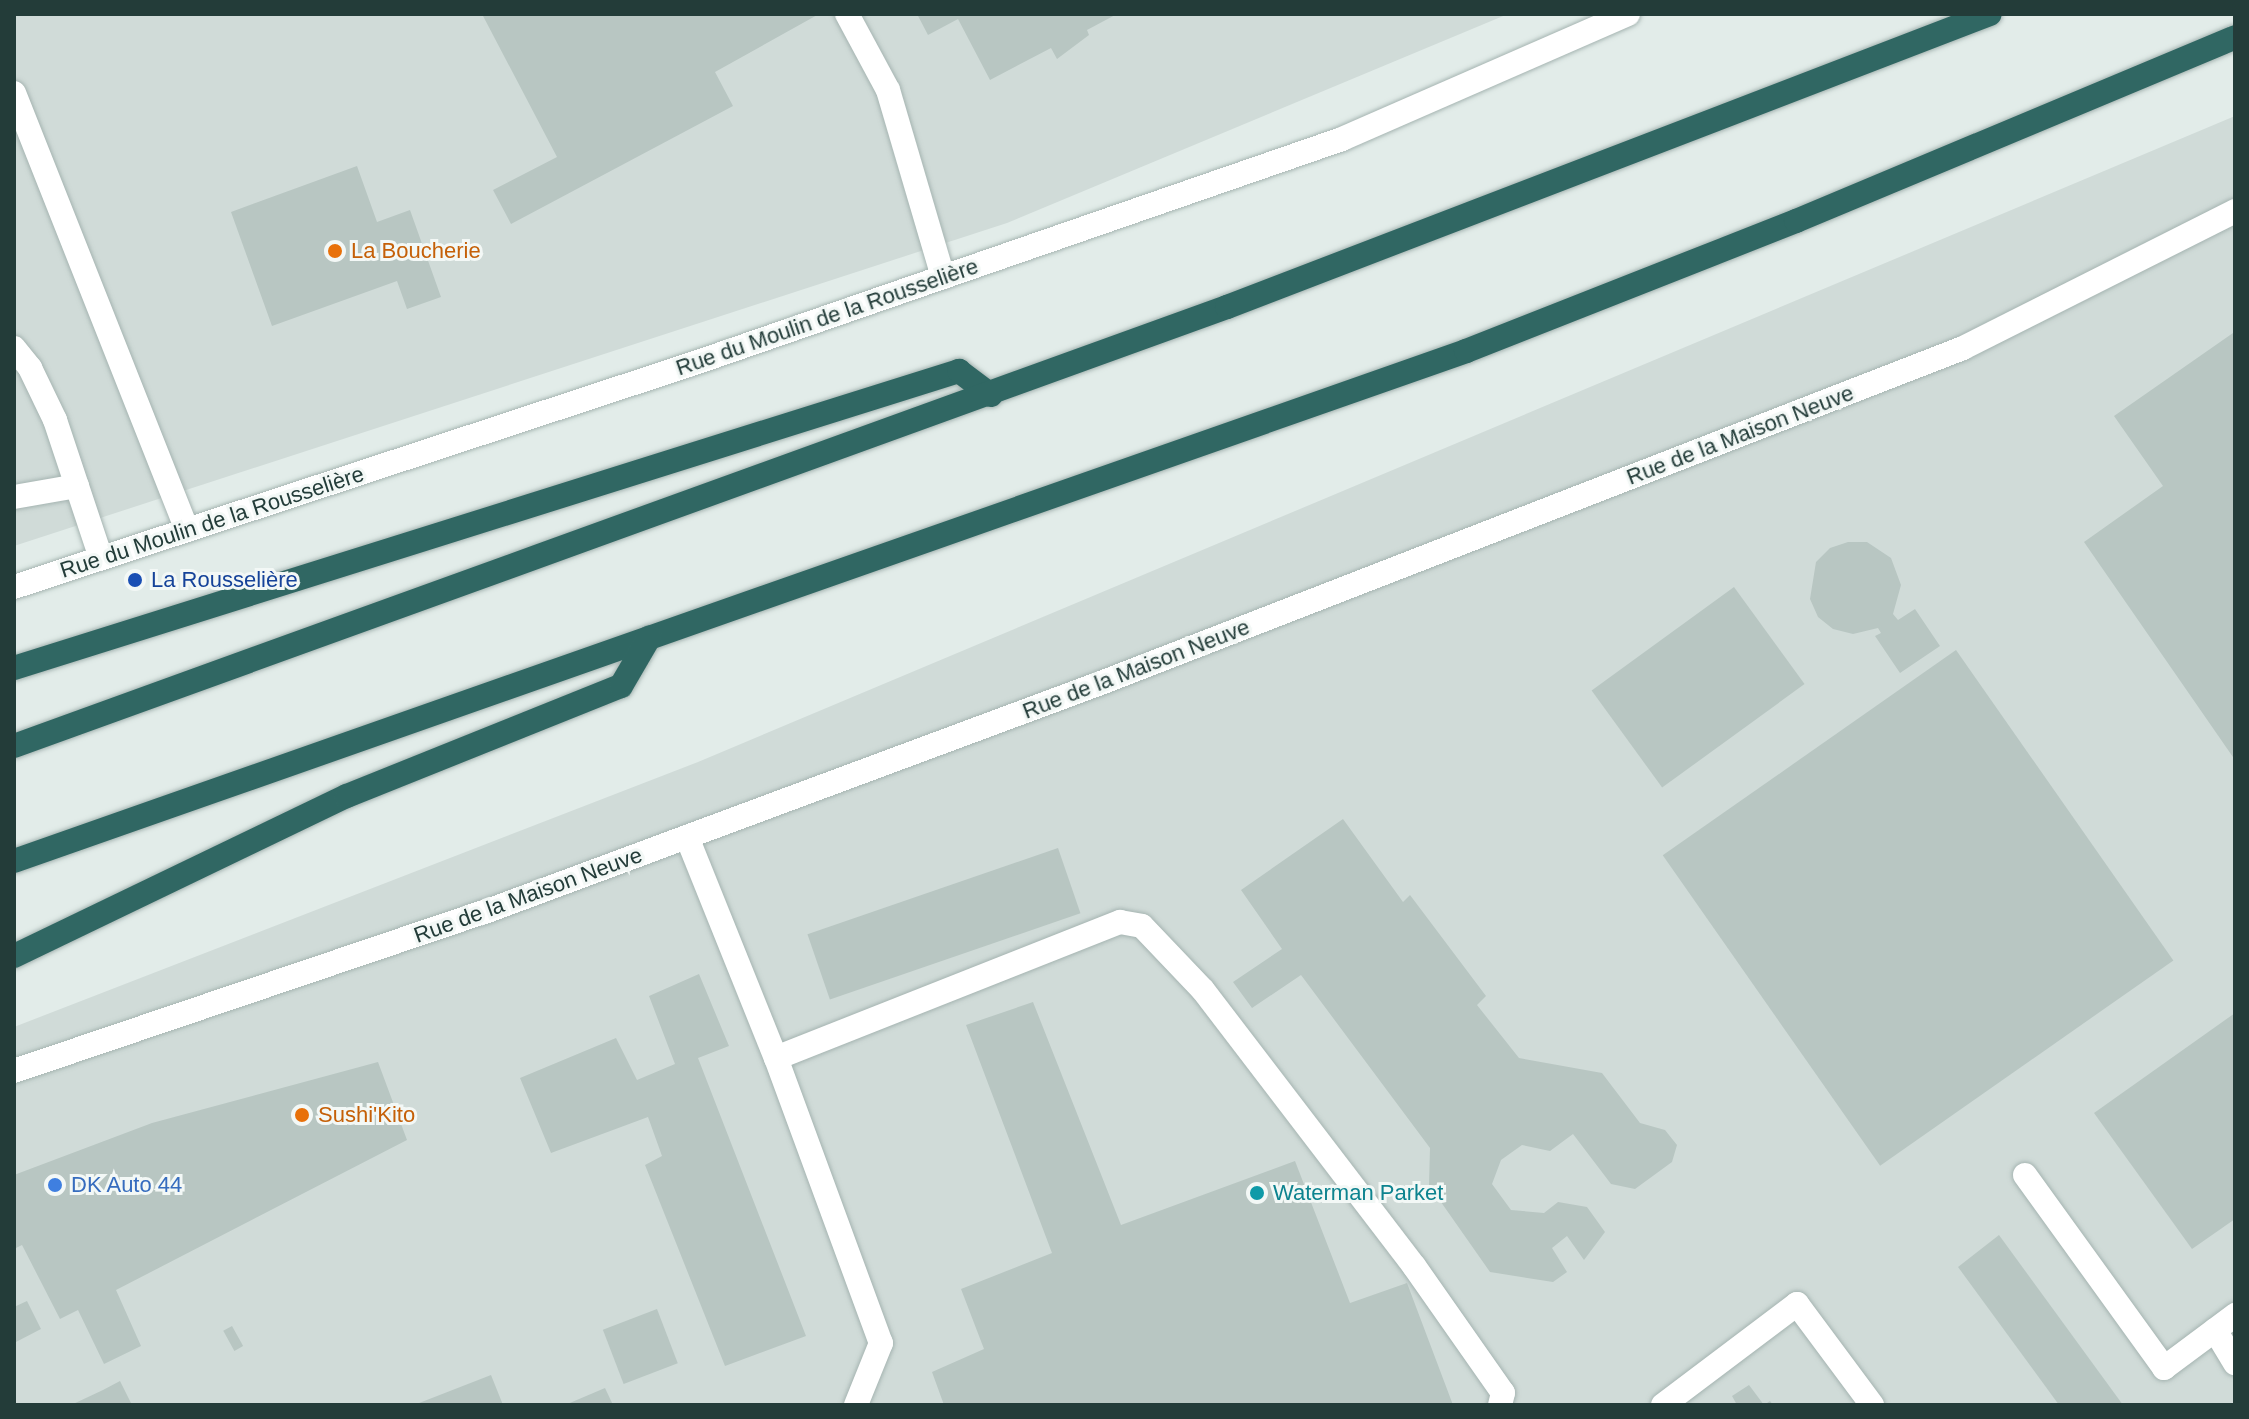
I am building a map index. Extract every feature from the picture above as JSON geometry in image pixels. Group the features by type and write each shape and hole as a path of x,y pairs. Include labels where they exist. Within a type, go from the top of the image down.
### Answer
{"highway":[{"path":"14,746 991,395 1415,237 1990,14"},
{"path":"14,861 1466,351 1825,209 2235,37"},
{"path":"14,668 959,371 991,395"},
{"path":"14,956 347,796 621,686 649,638"}],"street":[{"path":"847,14 888,90 943,277"},
{"name":"Rue du Moulin de la Rousselière","path":"14,587 943,277 1342,139 1628,14"},
{"path":"14,93 187,530"},
{"name":"Rue de la Maison Neuve","path":"14,1071 482,913 1106,681 1963,348 2235,211"},
{"path":"14,348 30,368 55,420 101,558"},
{"path":"14,497 77,486"},
{"path":"687,837 776,1058 881,1343 856,1405"},
{"path":"776,1058 1120,922 1142,926 1203,990 1414,1266 1503,1393 1500,1405"},
{"path":"2025,1175 2164,1368 2235,1315"},
{"path":"1663,1405 1797,1304 1872,1405"},
{"path":"2215,1330 2235,1363"}],"shaded area":[{"path":"14,14 1508,14 1007,223 14,546"},
{"path":"2235,116 2235,1405 14,1405 14,1027 698,762"}],"building":[{"path":"482,14 819,14 715,72 733,106 511,224 493,190 557,157"},
{"path":"917,14 1117,14 1087,30 1089,35 1057,59 1051,48 990,80 958,19 928,35"},
{"name":"La Boucherie","path":"357,166 377,222 410,210 441,297 407,309 397,281 272,326 231,212"},
{"path":"2233,333 2235,760 2084,542 2163,486 2114,416"},
{"path":"1848,542 1867,542 1891,558 1901,585 1893,614 1898,620 1915,609 1940,646 1900,673 1875,636 1881,633 1878,628 1853,634 1833,629 1818,617 1810,599 1816,562 1830,548"},
{"path":"1734,587 1805,684 1662,788 1592,690"},
{"path":"1956,650 2173,960 1880,1166 1663,855"},
{"path":"1343,819 1403,902 1410,895 1486,996 1477,1005 1519,1058 1602,1073 1640,1123 1665,1130 1677,1145 1672,1162 1635,1189 1611,1184 1573,1134 1550,1151 1522,1145 1501,1160 1492,1184 1511,1210 1544,1213 1558,1202 1587,1207 1605,1232 1584,1260 1567,1236 1552,1248 1567,1272 1553,1282 1490,1272 1429,1185 1430,1148 1301,975 1252,1008 1233,982 1282,949 1241,890"},
{"path":"1058,848 1080,913 830,1000 807,934"},
{"path":"699,974 729,1046 698,1058 806,1336 725,1366 645,1165 662,1156 648,1117 551,1153 520,1078 616,1038 637,1080 675,1064 649,996"},
{"name":"Waterman Parket","path":"1033,1002 1121,1225 1295,1161 1350,1303 1407,1283 1453,1405 944,1405 932,1372 984,1349 961,1289 1052,1253 966,1025"},
{"path":"2235,1013 2235,1219 2192,1249 2094,1113"},
{"path":"378,1062 407,1140 116,1290 141,1346 104,1364 78,1310 60,1319 22,1245 14,1249 14,1175 152,1123"},
{"path":"1999,1235 2123,1405 2059,1405 1958,1267"},
{"path":"27,1301 41,1329 14,1343 14,1307"},
{"path":"657,1309 678,1363 624,1384 603,1330"},
{"path":"232,1326 243,1346 234,1351 223,1331"},
{"path":"491,1375 503,1405 414,1405"},
{"path":"120,1381 132,1405 71,1405 103,1390"},
{"path":"1749,1385 1764,1405 1737,1405 1732,1396"},
{"path":"605,1388 613,1405 565,1405"}],"place":[{"name":"La Boucherie","path":"335,251"},
{"name":"La Rousselière","path":"135,580"},
{"name":"Sushi'Kito","path":"302,1115"},
{"name":"DK Auto 44","path":"55,1185"},
{"name":"Waterman Parket","path":"1257,1193"}]}
